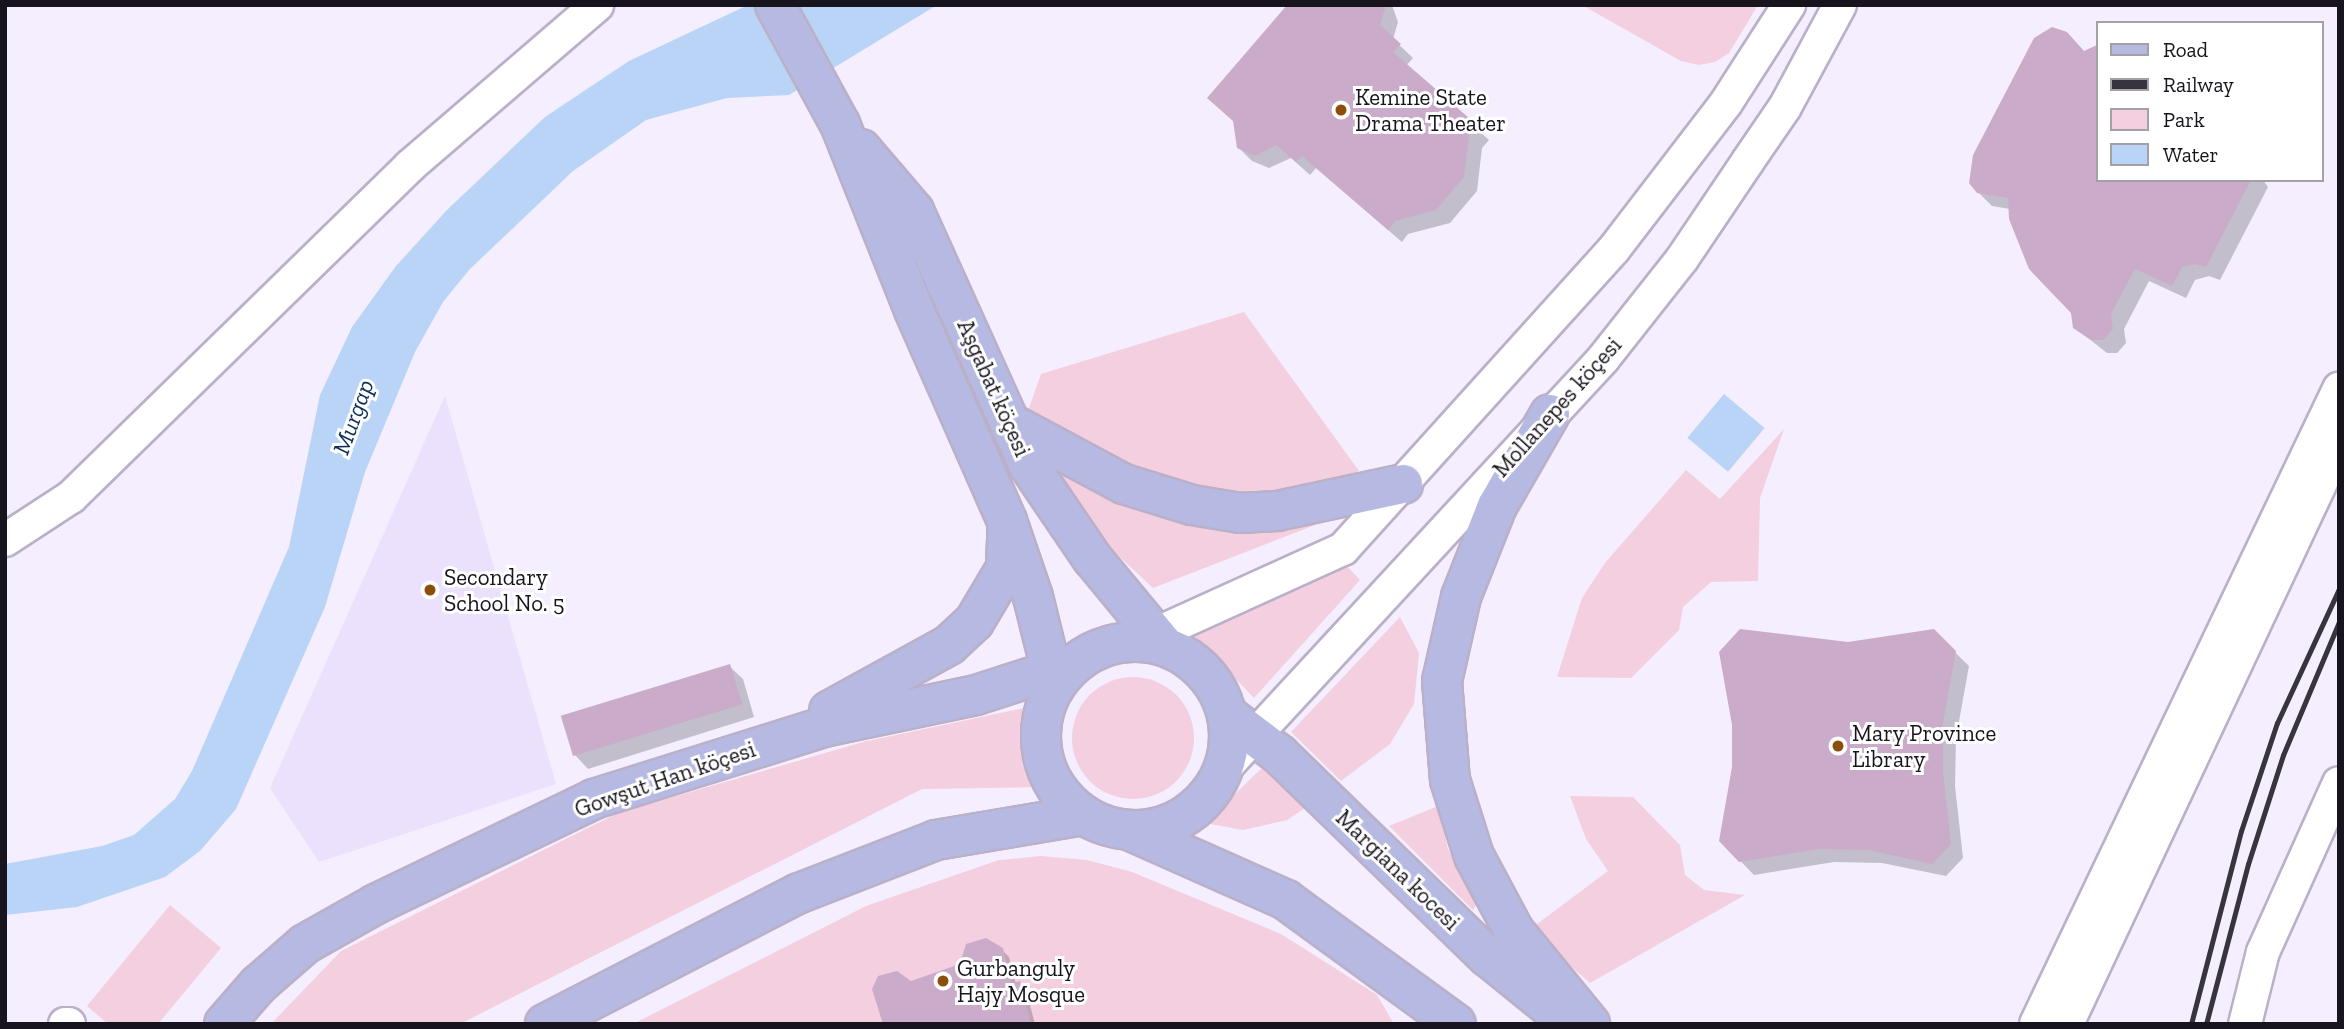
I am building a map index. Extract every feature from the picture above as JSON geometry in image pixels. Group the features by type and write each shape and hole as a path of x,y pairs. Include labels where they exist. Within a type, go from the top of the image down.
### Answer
{"main road":[{"name":"Aşgabat köçesi","path":"775,5 831,108 914,310 1007,521 1061,673"},
{"name":"Aşgabat köçesi","path":"831,108 914,211 1028,464 1092,558 1153,640"},
{"path":"1550,414 1497,506 1461,597 1443,681 1450,780 1474,856 1514,931 1590,1024"},
{"path":"1010,423 1124,484 1192,505 1240,513 1277,511 1404,484"},
{"path":"762,744 870,692 950,645 974,622 1006,568 1007,521"},
{"path":"1129,830 1158,828 1186,816 1208,796 1223,770 1229,742 1241,726 1205,671 1153,640 1114,644 1061,673 1044,712 1043,751 1048,770 1062,795 1084,815 1129,830 1286,900 1423,1011 1456,1024"},
{"name":"Gowşut Han köçesi","path":"224,1024 258,985 305,944 376,904 594,800 762,744 824,727 976,695 1061,673"},
{"name":"Margiana kocesi","path":"1241,726 1280,755 1487,956 1571,1024"},
{"path":"545,1024 797,894 936,840 1084,815"}],"street":[{"path":"5,540 71,497 410,166 597,5"},
{"path":"1153,640 1343,549 1614,249 1726,103 1789,5"},
{"name":"Mollanepes köçesi","path":"1241,726 1602,359 1682,258 1785,107 1840,5"},
{"path":"2067,1024 2147,822 2339,389"},
{"path":"2036,1024 2147,822 2339,444"},
{"path":"2245,1024 2263,952 2339,783"}],"shaded area":[{"name":"Secondary School No. 5","path":"445,396 556,784 319,862 270,788"}],"green space":[{"path":"1582,5 1758,5 1729,53 1715,62 1699,65 1681,61"},
{"path":"1244,312 1359,471 1318,492 1186,497 1027,414 1041,374"},
{"path":"1784,429 1760,498 1758,581 1711,582 1683,607 1679,630 1631,678 1557,677 1582,598 1605,563 1686,470 1720,499"},
{"path":"1055,464 1122,502 1329,507 1315,525 1153,588 1093,532"},
{"path":"1345,564 1360,580 1254,698 1190,631 1299,589"},
{"path":"1400,617 1419,653 1414,704 1390,744 1341,781 1291,732"},
{"path":"1133,677 1156,682 1176,695 1189,715 1194,738 1189,761 1176,781 1156,794 1133,799 1110,794 1090,781 1077,761 1072,738 1077,715 1090,695 1110,682"},
{"path":"1029,707 1026,758 1041,787 922,789 460,1024 271,1024 341,951 618,813 863,742"},
{"path":"1265,765 1305,808 1287,820 1243,830 1205,823"},
{"path":"1570,796 1633,797 1680,845 1685,875 1704,890 1745,895 1590,983 1529,930 1608,871 1586,839"},
{"path":"1438,806 1448,849 1477,903 1473,910 1389,826"},
{"path":"1041,856 1087,860 1132,872 1281,934 1377,995 1394,1024 633,1024 866,906 999,860"},
{"path":"170,905 221,948 158,1024 108,1024 87,1006"}],"water":[{"name":"Murgap","path":"748,5 937,5 789,95 727,98 646,120 573,171 469,270 443,302 415,352 365,472 325,607 236,809 200,851 165,877 77,907 5,915 5,864 102,846 134,835 175,799 192,771 289,547 320,395 352,327 396,266 447,210 545,117 629,61"},
{"path":"1724,394 1765,428 1728,472 1687,438"}],"building":[{"name":"Kemine State Drama Theater","path":"1287,5 1386,5 1380,25 1401,44 1393,52 1477,125 1469,134 1464,177 1436,210 1395,221 1388,230 1302,156 1296,162 1276,145 1255,156 1237,148 1233,121 1207,98"},
{"path":"2052,27 2067,32 2084,51 2096,45 2096,182 2250,182 2206,267 2195,264 2182,267 2172,286 2135,269 2111,314 2113,329 2103,340 2091,340 2073,328 2071,313 2029,269 2009,219 2008,198 1977,193 1969,183 1973,155 2034,38"},
{"name":"Mary Province Library","path":"1740,629 1848,642 1934,629 1956,651 1943,723 1943,771 1951,844 1932,864 1868,850 1819,849 1739,862 1719,841 1732,767 1732,725 1719,652"},
{"path":"730,664 742,704 573,756 561,716"},
{"name":"Gurbanguly Hajy Mosque","path":"986,938 1003,948 1012,983 1020,981 1031,1024 883,1024 872,989 878,976 897,971 911,981 960,964 966,944"}],"railway":[{"path":"2191,1024 2241,831 2277,723 2339,589"},
{"path":"2206,1024 2248,864 2283,755 2339,622"}],"place":[{"name":"Kemine State Drama Theater","path":"1341,110"},
{"name":"Secondary School No. 5","path":"430,590"},
{"name":"Mary Province Library","path":"1838,746"},
{"name":"Gurbanguly Hajy Mosque","path":"943,981"}]}
